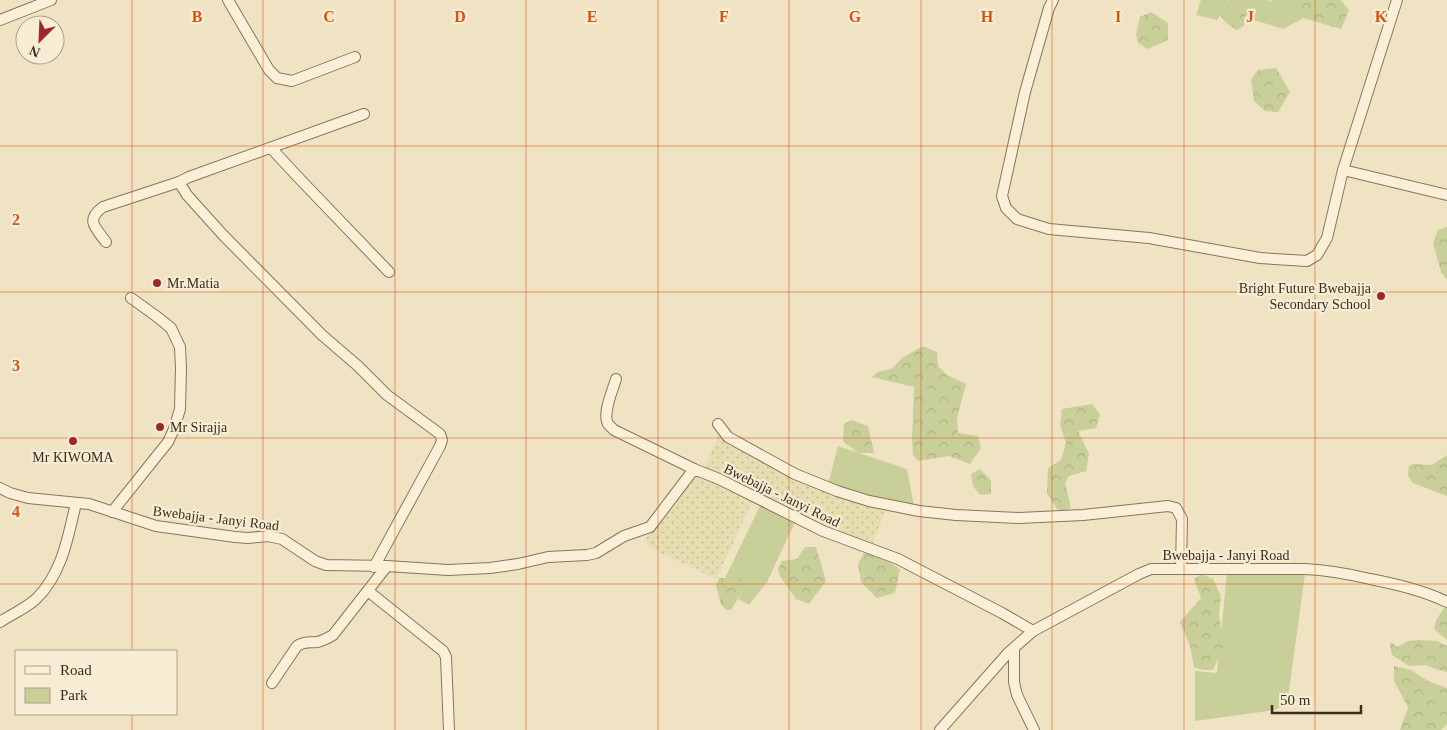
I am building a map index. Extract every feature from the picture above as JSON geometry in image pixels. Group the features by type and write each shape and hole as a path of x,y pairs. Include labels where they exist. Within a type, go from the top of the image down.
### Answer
{"street":[{"path":"0,20 51,0"},
{"path":"228,0 269,70 277,78 292,81 356,57"},
{"path":"1052,0 1025,92 1002,196 1006,208 1017,219 1050,229 1149,238 1260,258 1307,261 1317,255 1327,238 1343,170 1397,0"},
{"path":"106,242 94,225 93,218 94,214 103,207 179,182 364,114"},
{"path":"271,148 389,272"},
{"path":"1343,170 1447,195"},
{"path":"179,182 187,195 223,234 322,334 358,366 386,395 440,434 440,446 374,567"},
{"path":"112,512 168,442 180,409 180,347 171,328 130,298"},
{"path":"616,379 607,408 606,417 608,424 614,430 694,469"},
{"path":"718,424 728,437 795,474 837,491 869,501 919,511 956,516 1019,518 1084,515 1168,506 1176,508 1182,519 1182,569"},
{"name":"Bwebajja - Janyi Road","path":"0,488 28,498 88,504 150,524 175,529 241,537 274,537 282,539 326,566 387,566 448,570 490,568 548,557 596,553 624,536 650,527 694,469 719,479 823,531 898,559 1033,631 1139,574 1151,570 1325,570 1423,591 1447,602"},
{"path":"1,622 16,614 36,599 46,587 59,565 65,550 76,503"},
{"path":"272,683 297,646 307,641 316,642 334,635 387,566"},
{"path":"368,591 443,651 446,657 449,730"},
{"path":"940,730 1014,649 1033,631"},
{"path":"1014,649 1014,682 1017,695 1034,730"}],"shaded area":[{"path":"719,434 756,458 785,473 886,509 872,546 766,499 732,480 704,468"},
{"path":"701,477 724,485 753,501 716,579 648,547 646,538 695,478"}],"green space":[{"path":"1201,0 1290,0 1292,9 1303,18 1283,29 1254,20 1240,10 1225,6 1217,20 1196,15"},
{"path":"1290,0 1341,0 1349,10 1341,29 1303,18 1292,9"},
{"path":"1225,6 1240,10 1246,14 1244,26 1237,30 1226,23 1220,15"},
{"path":"1151,12 1168,23 1168,40 1147,49 1138,43 1136,35 1140,17"},
{"path":"1276,68 1290,92 1278,112 1265,111 1254,101 1251,80 1258,70"},
{"path":"1447,227 1447,280 1441,272 1433,243 1438,230"},
{"path":"923,346 937,352 938,366 947,375 966,384 957,418 958,433 978,436 981,448 970,464 949,456 918,461 913,455 912,441 914,387 872,377 878,372 893,368 902,358"},
{"path":"1092,404 1100,414 1096,428 1078,431 1089,454 1086,471 1069,476 1065,483 1071,508 1063,511 1057,509 1047,493 1048,468 1061,460 1066,443 1060,425 1062,409"},
{"path":"851,420 868,426 874,453 858,453 843,441 844,424"},
{"path":"838,446 907,469 914,506 883,500 828,484"},
{"path":"1447,455 1447,496 1413,483 1408,475 1409,465 1432,465"},
{"path":"980,469 991,480 991,494 980,495 973,486 971,474"},
{"path":"761,504 795,522 767,582 749,605 738,599 745,586 725,578"},
{"path":"805,547 816,547 826,581 809,604 796,599 780,576 778,569 782,561 797,559"},
{"path":"864,553 884,559 900,569 895,593 877,598 861,582 858,564"},
{"path":"1227,573 1305,574 1288,698 1282,706 1275,710 1195,721 1195,671 1217,673"},
{"path":"1201,574 1213,579 1221,596 1219,615 1224,646 1213,670 1203,670 1194,667 1190,646 1180,622 1201,598 1194,579"},
{"path":"719,578 740,578 745,586 731,610 726,610 721,604 716,586"},
{"path":"1447,607 1447,640 1434,629 1436,620 1444,608"},
{"path":"1408,641 1437,641 1447,646 1447,672 1425,665 1409,666 1392,655 1391,642 1397,647"},
{"path":"1394,666 1411,670 1428,681 1447,688 1447,724 1441,730 1400,730 1408,707 1394,681"}],"place":[{"name":"Mr.Matia","path":"157,283"},
{"name":"Bright Future Bwebajja Secondary School","path":"1381,296"},
{"name":"Mr Sirajja","path":"160,427"},
{"name":"Mr KIWOMA","path":"73,441"}]}
